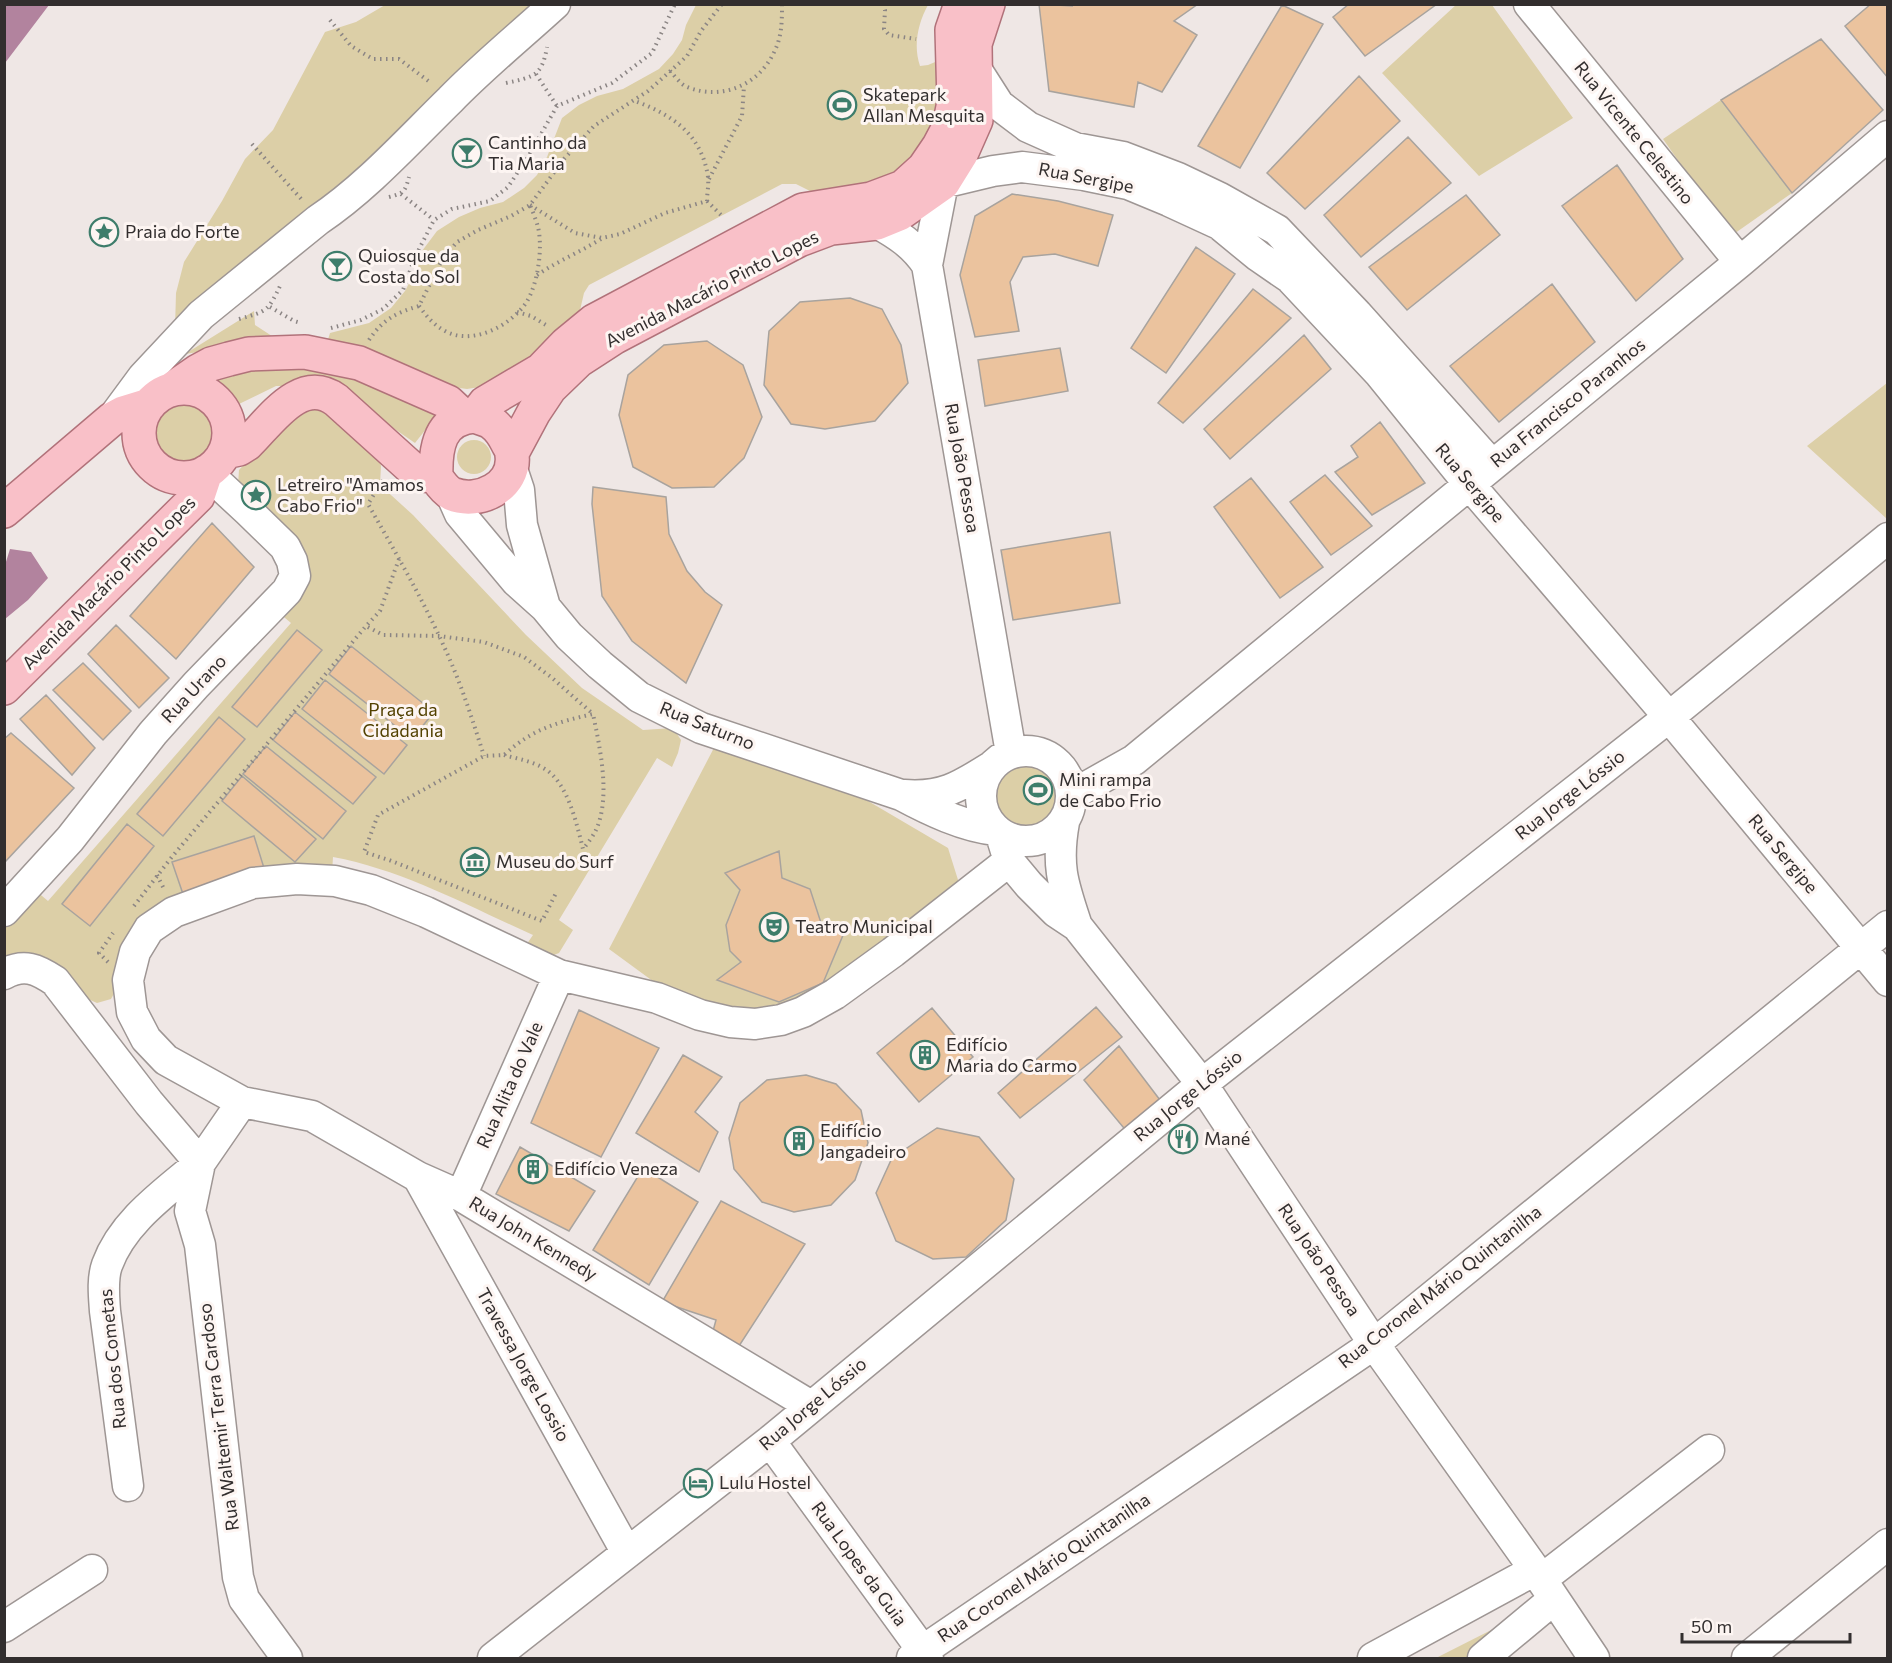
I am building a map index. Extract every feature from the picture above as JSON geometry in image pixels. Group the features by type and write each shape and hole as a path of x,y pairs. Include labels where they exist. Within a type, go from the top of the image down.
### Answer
{"main road":[{"name":"Avenida Macário Pinto Lopes","path":"443,486 435,459 443,431 470,416 485,402 541,370 566,344 594,321 803,210 871,199 903,188 924,168 949,127 954,102 952,30 961,4"},
{"name":"Avenida Macário Pinto Lopes","path":"4,688 198,496 215,462 247,444 290,400 302,393 315,391 328,394 417,474 468,497 482,496 495,491 504,481 534,412 550,388 578,361 615,337 799,240 831,228 877,223 921,201 943,183 961,154 976,120 975,44 988,4"},
{"path":"4,511 55,470 112,419 160,397 187,388 201,391 214,399 223,410 229,423 229,438 215,462 193,477 179,478 154,467 145,456 140,444 138,430 142,416 160,397 211,364 304,338 448,402 470,416 492,422 503,433 512,460"}],"street":[{"path":"112,419 143,378 201,315 318,220 338,207 449,100 555,4"},
{"name":"Rua Vicente Celestino","path":"1528,4 1740,262"},
{"name":"Rua Sergipe","path":"976,69 999,105 1028,127 1075,148 1123,157 1178,178 1220,198 1277,230 1365,323 1492,465"},
{"name":"Rua Francisco Paranhos","path":"1068,808 1134,760 1740,262 1887,136"},
{"name":"Rua Sergipe","path":"943,183 1022,166 1128,184 1219,224 1258,256 1290,278 1380,374 1469,484 1669,717 1887,981"},
{"name":"Rua João Pessoa","path":"943,183 927,265 1001,760"},
{"path":"877,223 909,243 927,265"},
{"path":"1258,256 1277,230"},
{"name":"Rua Saturno","path":"512,460 519,490 522,525 545,606"},
{"name":"Rua Urano","path":"4,911 70,839 153,733 287,591 294,576 292,561 285,547 248,510 215,462"},
{"name":"Rua Saturno","path":"443,486 460,514 516,581 545,606 569,636 639,697 701,728 901,795 1002,842"},
{"name":"Rua Jorge Lóssio","path":"493,1659 770,1441 1202,1084 1669,717 1887,538"},
{"path":"242,1102 166,1060 146,1040 132,1012 128,980 135,952 149,929 174,912 253,883 297,879 335,881 371,890 426,912 559,975 657,998 700,1015 730,1022 755,1024 781,1020 811,1007 866,973 1002,842 1042,839 1054,832 1068,808 1070,781 1063,768 1039,752 1025,751 1001,760 981,788 983,811 1002,842"},
{"name":"Rua Saturno","path":"901,795 922,796 945,793 1001,760"},
{"name":"Rua João Pessoa","path":"1068,808 1060,845 1059,863 1077,926"},
{"name":"Rua João Pessoa","path":"1002,842 1042,900 1077,926 1202,1084 1374,1344 1544,1583 1594,1659"},
{"name":"Rua Coronel Mário Quintanilha","path":"921,1656 1374,1344 1887,926"},
{"path":"4,974 24,967 39,971 55,981 149,1103 200,1163"},
{"name":"Rua Alita do Vale","path":"461,1196 559,975"},
{"name":"Rua Waltemir Terra Cardoso","path":"242,1102 200,1163 190,1210 200,1245 237,1577 244,1599 287,1659"},
{"name":"Rua John Kennedy","path":"242,1102 312,1116 418,1177 461,1196 811,1406"},
{"name":"Rua dos Cometas","path":"128,1486 105,1311 103,1290 106,1266 118,1243 144,1209 200,1163"},
{"name":"Travessa Jorge Lossio","path":"418,1177 627,1553"},
{"name":"Rua Lopes da Guia","path":"770,1441 921,1656"},
{"path":"1483,1659 1544,1583 1709,1450"},
{"path":"1747,1659 1887,1544"},
{"path":"4,1627 92,1570"},
{"path":"1373,1659 1544,1583"}],"path":[{"path":"270,307 294,321 304,338 361,320 383,309 403,290 415,257 434,220 452,210 490,201 508,187 557,105 612,83 652,52 675,4"},
{"path":"359,363 364,349 377,328 397,312 419,306 442,260 457,242 530,205 564,159 594,126 635,101 687,56 701,31 722,4"},
{"path":"670,71 685,86 705,92 724,93 744,86 761,71 775,52 780,35 782,4"},
{"path":"884,4 884,29 889,35 916,39"},
{"path":"330,20 351,46 373,59 399,59 418,72 449,100"},
{"path":"536,74 557,105"},
{"path":"708,179 742,116 744,86"},
{"path":"635,101 657,109 680,124 700,148 708,179 707,201 723,216"},
{"path":"252,144 318,220"},
{"path":"401,194 434,220"},
{"path":"536,276 602,238 620,234 665,213 707,201"},
{"path":"530,205 576,233 602,238"},
{"path":"419,306 430,322 448,333 469,336 492,331 512,318 526,303 536,276 540,252 538,228 530,205"},
{"path":"368,504 439,636 462,689 484,756"},
{"path":"131,910 171,858 380,611 399,559"},
{"path":"366,626 382,635 439,636 484,642 524,657 551,676 593,714 599,743 603,807 596,830 584,849 574,810 548,770 529,761 504,755 484,756 378,815 364,852 542,921 556,893"},
{"path":"504,755 537,731 558,722 593,714"},
{"path":"118,927 99,953 128,980"}],"green space":[{"path":"1457,4 1492,5 1573,118 1479,176 1382,73"},
{"path":"385,5 555,5 175,328 176,293 184,262 245,159 273,130 325,32 356,22"},
{"path":"696,5 928,5 918,35 918,58 920,66 940,60 942,91 928,143 893,180 816,194 796,184 782,184 589,285 584,293 578,319 533,361 493,385 467,389 445,386 326,346 330,333 369,323 391,308 405,291 422,251 437,231 459,217 503,202 524,188 537,175 547,157 562,118 579,105 597,96 623,89 659,69 682,40 686,25"},
{"path":"1721,100 1792,193 1731,236 1663,139"},
{"path":"254,311 255,325 278,340 185,354"},
{"path":"250,364 328,370 441,410 415,443 332,386 276,386 239,404 216,394 204,382"},
{"path":"1887,383 1887,519 1807,446"},
{"name":"Praça da Cidadania","path":"312,401 377,451 381,466 380,485 413,515 526,635 582,688 643,730 673,728 681,740 672,767 657,758 559,920 573,930 559,953 546,958 524,948 533,935 410,880 333,857 332,873 194,892 117,988 111,999 97,1003 5,962 4,921 35,890 48,901 291,623 278,612 303,579 238,485 239,470 295,408"},
{"path":"185,405 206,414 215,435 206,456 185,465 164,456 155,435 164,414"},
{"path":"474,440 486,445 491,457 486,469 474,474 462,469 457,457 462,445"},
{"path":"716,744 851,791 948,848 959,883 838,977 780,1011 680,1001 609,949"},
{"path":"1026,762 1044,768 1052,776 1058,794 1052,812 1044,820 1026,826 1008,820 1000,812 994,794 1000,776 1008,768"},
{"path":"1509,1621 1468,1658 1436,1658"}],"shaded area":[{"path":"4,5 49,5 5,63"},
{"path":"10,549 31,552 48,578 28,600 5,619 5,565"}],"building":[{"path":"1039,4 1072,6 1071,4 1198,4 1174,21 1197,35 1162,92 1138,82 1134,107 1049,91"},
{"path":"1349,4 1437,4 1365,56 1333,17"},
{"path":"1871,4 1888,4 1888,78 1845,26"},
{"path":"1282,5 1323,24 1240,168 1198,146"},
{"path":"1821,39 1883,110 1792,193 1721,100"},
{"path":"1359,76 1400,121 1305,209 1267,173"},
{"path":"1408,137 1451,183 1361,257 1324,215"},
{"path":"1617,165 1683,259 1636,301 1562,206"},
{"path":"1012,194 1058,201 1113,215 1098,266 1055,254 1023,257 1010,282 1019,331 975,337 960,275 975,216"},
{"path":"1466,195 1500,235 1407,310 1369,267"},
{"path":"1196,247 1235,274 1166,373 1131,348"},
{"path":"1552,284 1595,342 1499,422 1450,366"},
{"path":"1253,289 1291,318 1183,423 1158,403"},
{"path":"850,298 882,309 901,345 908,383 875,421 825,429 791,424 764,385 769,331 800,302"},
{"path":"1304,335 1331,369 1230,459 1204,429"},
{"path":"707,341 743,365 762,417 744,458 714,487 672,488 633,467 619,415 628,375 664,345"},
{"path":"1060,348 1068,391 985,406 978,360"},
{"path":"1380,422 1425,483 1372,515 1335,472 1358,457 1351,446"},
{"path":"1325,475 1372,526 1331,555 1290,502"},
{"path":"1251,478 1323,567 1280,598 1214,507"},
{"path":"593,487 666,497 669,534 687,571 705,592 722,605 686,683 632,641 602,596 592,504"},
{"path":"212,523 254,567 176,659 130,616"},
{"path":"1110,532 1120,603 1013,620 1001,550"},
{"path":"116,625 169,678 139,708 88,654"},
{"path":"297,630 322,650 257,727 232,707"},
{"path":"351,646 434,712 412,739 329,674"},
{"path":"83,663 131,711 103,740 53,690"},
{"path":"325,680 407,745 384,774 302,709"},
{"path":"46,695 95,748 72,775 20,719"},
{"path":"295,712 376,777 353,804 273,740"},
{"path":"219,717 245,739 163,836 137,814"},
{"path":"11,733 74,788 4,863 4,739"},
{"path":"266,746 346,811 323,839 243,774"},
{"path":"242,776 316,839 295,862 222,801"},
{"path":"127,824 154,846 90,926 62,904"},
{"path":"254,836 264,868 183,894 172,862"},
{"name":"Teatro Municipal","path":"779,851 782,878 810,889 823,929 846,928 823,983 779,1002 717,980 741,962 730,951 726,925 740,890 725,873"},
{"path":"1096,1007 1122,1037 1020,1118 998,1093"},
{"name":"Edifício Maria do Carmo","path":"932,1008 973,1057 919,1102 877,1053"},
{"path":"579,1010 659,1048 601,1157 531,1123"},
{"path":"1119,1046 1163,1104 1128,1133 1084,1080"},
{"path":"683,1055 722,1077 695,1112 718,1132 699,1172 636,1133"},
{"name":"Edifício Jangadeiro","path":"806,1075 836,1084 861,1110 868,1143 855,1180 831,1205 794,1212 762,1202 734,1169 729,1138 740,1103 767,1080"},
{"path":"937,1128 979,1137 1014,1179 1006,1220 966,1257 933,1259 896,1241 876,1193 892,1158"},
{"name":"Edifício Veneza","path":"520,1147 595,1191 569,1231 496,1194"},
{"path":"643,1168 698,1202 649,1285 593,1250"},
{"path":"721,1201 805,1244 739,1346 713,1331 716,1320 662,1302"}],"place":[{"name":"Skatepark Allan Mesquita","path":"842,105"},
{"name":"Cantinho da Tia Maria","path":"467,153"},
{"name":"Praia do Forte","path":"104,232"},
{"name":"Quiosque da Costa do Sol","path":"337,266"},
{"name":"Letreiro \"Amamos Cabo Frio\"","path":"256,495"},
{"name":"Mini rampa de Cabo Frio","path":"1038,790"},
{"name":"Museu do Surf","path":"475,862"},
{"name":"Teatro Municipal","path":"774,927"},
{"name":"Edifício Maria do Carmo","path":"925,1055"},
{"name":"Mané","path":"1183,1139"},
{"name":"Edifício Jangadeiro","path":"799,1141"},
{"name":"Edifício Veneza","path":"533,1169"},
{"name":"Lulu Hostel","path":"698,1483"}]}
